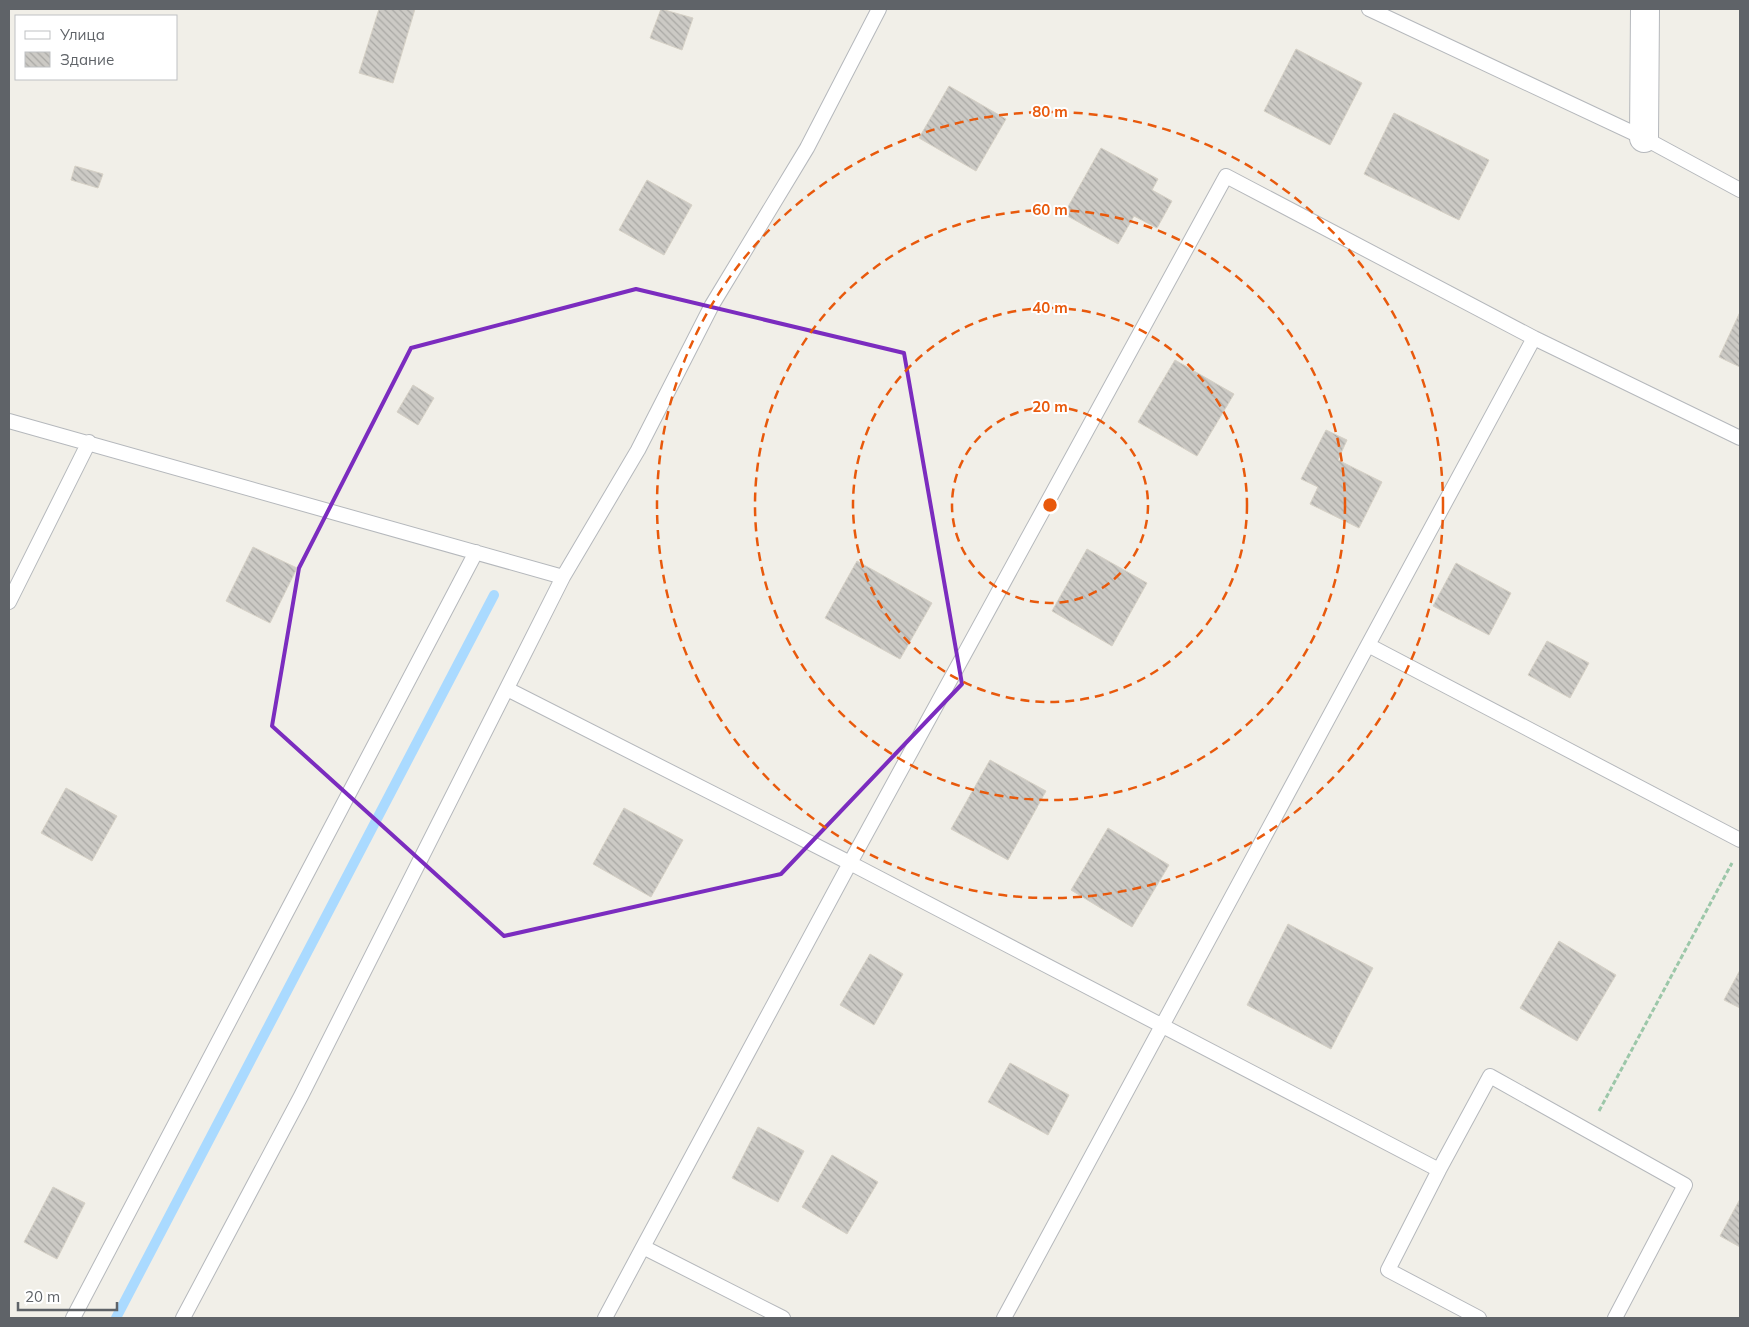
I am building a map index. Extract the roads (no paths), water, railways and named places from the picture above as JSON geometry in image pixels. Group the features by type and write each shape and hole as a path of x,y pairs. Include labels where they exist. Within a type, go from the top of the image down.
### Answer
{"street":[{"path":"1644,138 1645,9"}],"lane":[{"path":"183,1318 301,1096 563,577 638,450 712,305 808,148 879,9"},
{"path":"1369,9 1644,138 1740,190"},
{"path":"605,1318 850,863 1226,176 1534,338 1740,438"},
{"path":"1004,1318 1534,338"},
{"path":"9,421 563,577"},
{"path":"9,602 89,442"},
{"path":"73,1318 476,552"},
{"path":"1368,645 1740,840"},
{"path":"506,689 850,863 1438,1170"},
{"path":"1479,1318 1388,1270 1438,1170 1490,1076 1685,1185 1615,1318"},
{"path":"643,1247 783,1318"}],"waterway":[{"path":"116,1318 494,595"}]}
